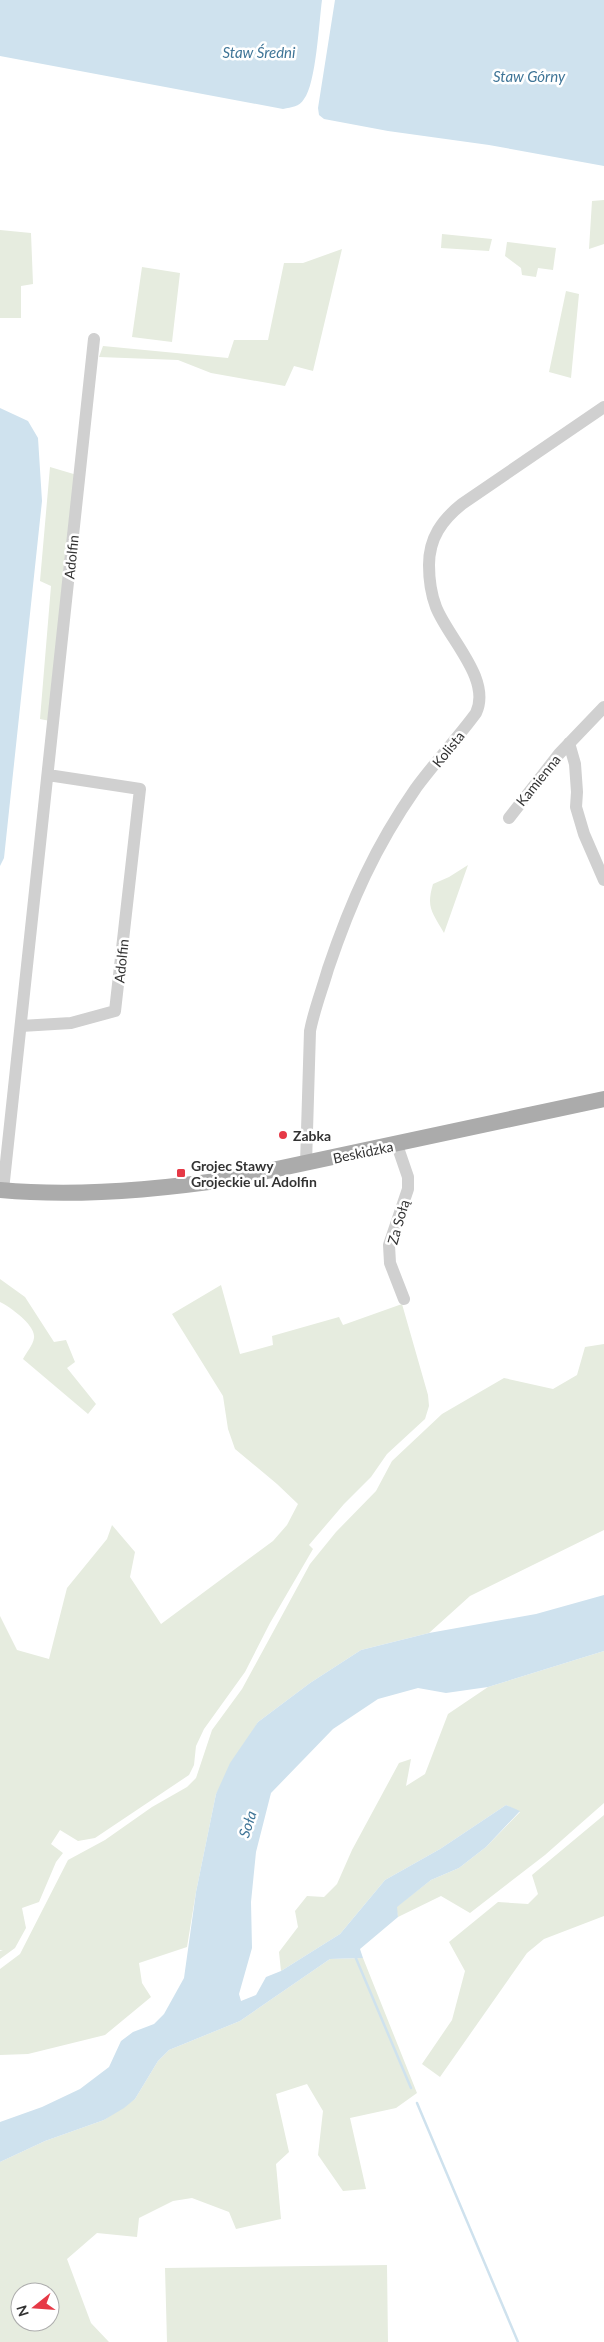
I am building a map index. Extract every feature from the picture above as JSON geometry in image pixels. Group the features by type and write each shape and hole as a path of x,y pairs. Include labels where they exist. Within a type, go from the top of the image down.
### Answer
{"main road":[{"name":"Beskidzka","path":"2,1190 88,1192 185,1185 246,1177 604,1099"}],"street":[{"name":"Adolfin","path":"2,1190 94,339"},
{"name":"Kolista","path":"306,1164 310,1032 316,1005 351,907 364,874 379,846 417,787 476,713 481,701 475,676 436,607 429,572 433,540 444,520 462,504 604,407"},
{"name":"Kamienna","path":"509,818 569,743 604,707"},
{"name":"Kamienna","path":"569,743 576,764 576,807 584,834 604,880"},
{"name":"Adolfin","path":"21,1026 71,1024 115,1011 139,799 140,789 48,775"},
{"name":"Za Sołą","path":"397,1144 408,1177 408,1189 389,1245 390,1263 404,1299"}],"shaded area":[{"path":"604,200 604,244 589,249 592,201"},
{"path":"0,230 31,233 33,284 21,286 21,318 0,318"},
{"path":"442,234 492,239 489,251 441,248"},
{"path":"507,242 556,248 553,270 538,268 536,277 522,275 521,268 505,256"},
{"path":"342,249 313,371 294,366 285,386 211,373 178,360 99,357 103,346 228,358 234,340 268,340 284,263 303,263"},
{"path":"142,267 180,273 172,342 132,337"},
{"path":"566,291 579,294 571,378 549,372"},
{"path":"50,467 77,475 50,721 40,719 51,586 40,581"},
{"path":"468,865 444,933 431,910 430,899 433,884"},
{"path":"0,1279 25,1297 54,1342 66,1340 75,1362 67,1368 96,1404 88,1414 23,1359 32,1343 34,1333 22,1317 0,1302"},
{"path":"221,1285 240,1354 273,1345 272,1336 339,1317 343,1325 402,1304 428,1395 429,1406 425,1419 387,1454 371,1477 344,1504 309,1545 313,1549 270,1623 245,1672 204,1729 196,1746 194,1765 189,1775 95,1838 78,1841 60,1830 51,1844 63,1853 56,1862 39,1902 22,1908 26,1928 15,1948 0,1959 0,1951 3,1950 0,1950 0,1616 17,1650 49,1659 67,1588 107,1539 112,1525 135,1552 130,1577 161,1624 273,1541 287,1525 298,1504 235,1449 228,1429 223,1396 172,1314"},
{"path":"604,1344 604,1530 470,1596 429,1633 361,1650 310,1683 258,1722 216,1794 187,1947 139,1963 142,1983 151,1997 105,2035 28,2054 0,2055 0,1969 20,1954 68,1860 105,1840 152,1807 187,1787 196,1778 212,1730 242,1689 310,1564 336,1532 376,1491 392,1461 442,1414 504,1378 553,1389 577,1375 585,1347"},
{"path":"604,1651 604,1803 545,1855 470,1913 441,1896 398,1917 396,1907 431,1880 459,1868 486,1847 520,1812 506,1805 440,1849 385,1880 340,1934 281,1971 279,1952 298,1927 295,1911 307,1896 324,1897 337,1884 352,1850 399,1763 411,1759 406,1786 425,1774 448,1714 488,1687"},
{"path":"604,1815 604,1916 544,1939 527,1953 440,2077 422,2064 452,2020 465,1971 449,1942 498,1902 528,1904 538,1894 532,1875"},
{"path":"363,1958 417,2093 396,2108 350,2118 366,2189 343,2191 318,2155 323,2111 307,2084 276,2094 289,2152 276,2164 281,2219 236,2229 229,2212 192,2198 173,2201 139,2218 137,2237 97,2233 67,2259 91,2323 109,2342 0,2342 0,2162 45,2141 104,2120 135,2099 158,2061 169,2050 240,2021 330,1959"},
{"path":"387,2265 388,2342 167,2342 165,2268"}],"water":[{"name":"Staw Średni","path":"0,0 322,0 314,67 308,91 300,104 283,109 0,56"},
{"name":"Staw Górny","path":"335,0 604,0 604,166 489,145 388,131 324,119 319,115 318,108"},
{"path":"0,408 28,421 38,438 42,501 4,858 0,866"},
{"name":"Soła","path":"604,1595 604,1651 488,1687 446,1693 418,1688 378,1699 333,1729 271,1793 256,1852 251,1902 252,1948 239,1994 241,2001 256,1995 266,1977 281,1971 340,1934 385,1880 440,1849 506,1805 520,1811 486,1847 459,1868 431,1880 397,1907 398,1917 360,1949 363,1958 330,1959 240,2021 169,2050 158,2061 135,2099 124,2108 104,2120 45,2141 0,2162 0,2122 42,2107 80,2089 109,2067 121,2041 133,2032 154,2024 164,2014 184,1978 196,1892 216,1794 230,1763 258,1722 310,1683 361,1650 429,1633 536,1614"}],"waterway":[{"path":"355,1956 411,2088"},
{"path":"417,2103 518,2342"}],"place":[{"name":"Zabka","path":"283,1135"},
{"name":"Grojec Stawy Grojeckie ul. Adolfin","path":"181,1173"}]}
